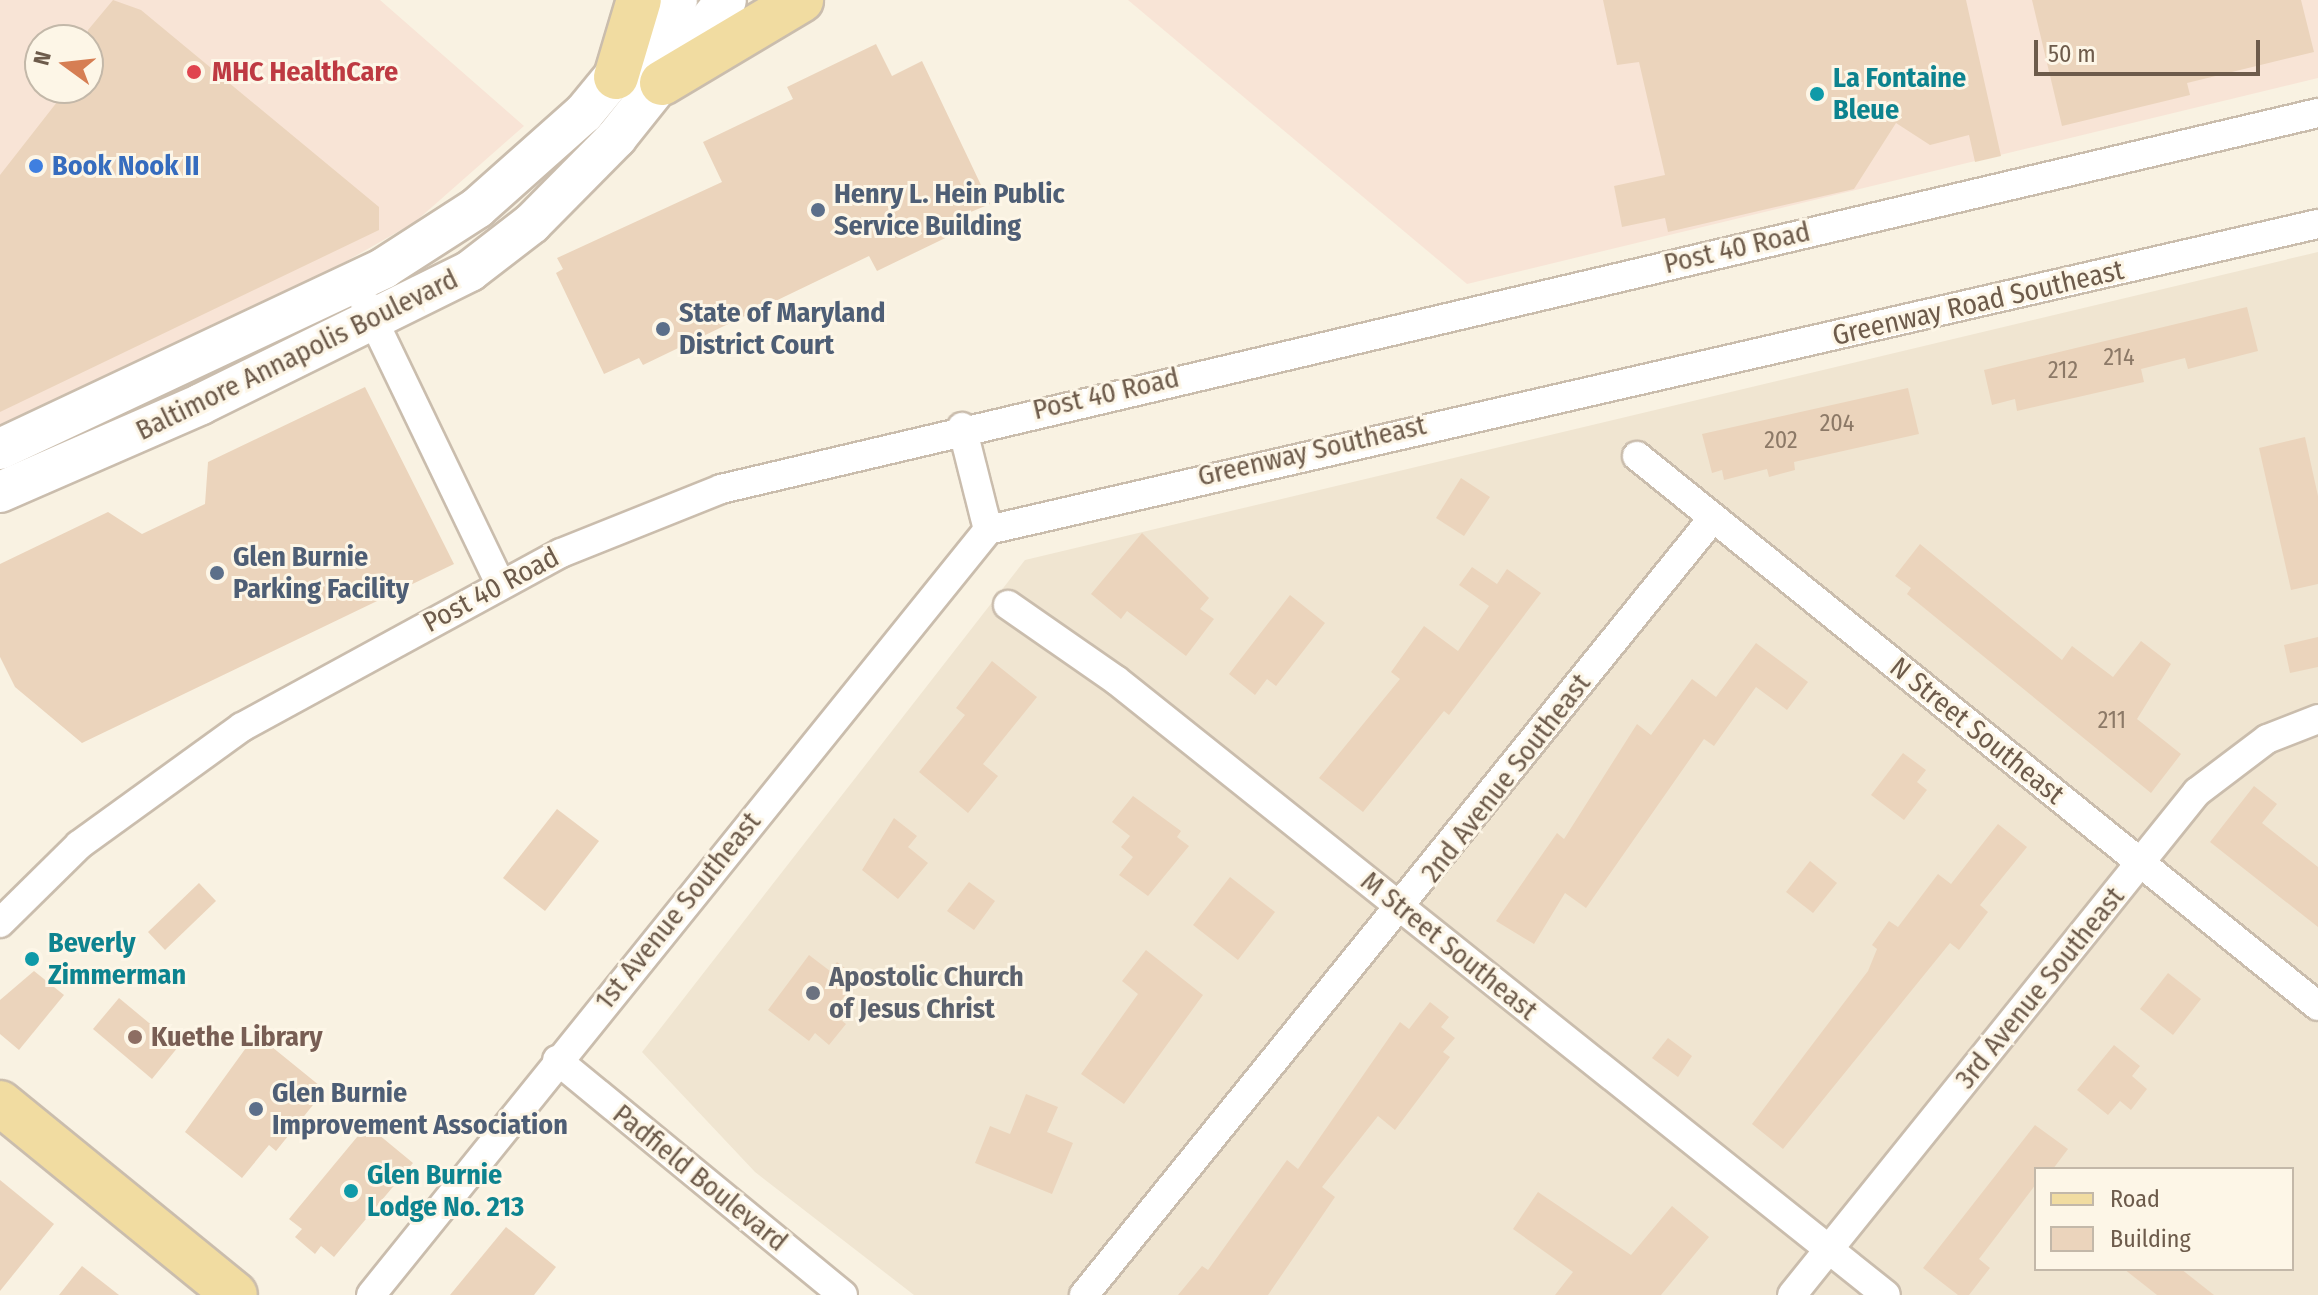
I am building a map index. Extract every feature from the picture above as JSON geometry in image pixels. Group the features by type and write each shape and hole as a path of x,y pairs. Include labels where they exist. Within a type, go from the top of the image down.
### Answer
{"main road":[{"path":"616,77 639,0"},
{"name":"Baltimore Annapolis Boulevard","path":"0,449 354,282 477,208 616,77 677,0"},
{"name":"Baltimore Annapolis Boulevard","path":"0,492 375,321 470,271 532,223 662,83 726,0"},
{"path":"662,83 801,0"},
{"path":"0,1103 235,1295"}],"street":[{"name":"Post 40 Road","path":"0,923 79,845 229,736 500,583 721,489 962,427 2318,113"},
{"name":"Greenway Road Southeast","path":"1639,383 2318,224"},
{"path":"354,282 500,583"},
{"name":"Greenway Southeast","path":"988,530 1417,426 1639,383"},
{"path":"962,427 988,530"},
{"name":"N Street Southeast","path":"1637,456 2318,1006"},
{"name":"2nd Avenue Southeast","path":"1084,1295 1403,908 1713,518"},
{"name":"1st Avenue Southeast","path":"371,1295 557,1060 988,530"},
{"name":"M Street Southeast","path":"1008,605 1116,680 1886,1295"},
{"name":"3rd Avenue Southeast","path":"1792,1295 2141,863 2224,766 2318,719"},
{"name":"Padfield Boulevard","path":"557,1060 843,1295"}],"shaded area":[{"path":"0,0 380,0 524,126 415,222 266,307 0,433"},
{"path":"1128,0 2318,0 2318,78 1467,284"},
{"path":"2318,252 2318,1295 914,1295 755,1172 642,1052 1025,560"}],"building":[{"path":"113,0 141,10 379,207 379,230 0,412 0,175 55,104 104,104 104,24 93,24"},
{"name":"La Fontaine Bleue","path":"1603,0 1966,0 2001,156 1975,162 1969,135 1930,145 1896,123 1854,189 1668,232 1665,218 1622,227 1614,186 1665,175 1639,62 1617,65"},
{"path":"2032,0 2301,0 2314,52 2187,83 2190,95 2062,126"},
{"name":"Henry L. Hein Public Service Building","path":"876,44 892,76 922,61 990,204 961,216 966,228 877,271 869,256 643,365 639,358 604,374 556,273 563,269 557,258 722,182 703,142 793,99 787,87"},
{"path":"2247,307 2258,351 2188,369 2185,358 2141,369 2144,382 2017,411 2015,399 1992,405 1984,370"},
{"name":"Glen Burnie Parking Facility","path":"365,387 454,564 82,743 15,687 0,657 0,564 108,512 142,534 205,504 208,462"},
{"path":"1908,388 1919,434 1794,462 1795,470 1769,477 1767,469 1724,480 1722,470 1712,473 1702,434"},
{"path":"2305,437 2318,496 2318,584 2291,590 2259,448"},
{"path":"1461,478 1490,497 1464,536 1436,518"},
{"path":"1142,533 1209,598 1200,609 1214,619 1186,656 1127,611 1121,619 1091,594"},
{"path":"1920,544 2062,660 2072,646 2113,677 2141,641 2171,664 2137,719 2181,754 2151,793 1907,594 1911,588 1895,576"},
{"path":"1472,567 1497,584 1507,569 1541,593 1449,715 1444,711 1363,812 1319,778 1400,679 1391,672 1424,626 1458,651 1489,606 1459,585"},
{"path":"1290,595 1325,623 1276,686 1267,679 1255,695 1229,674"},
{"path":"2318,637 2318,667 2290,673 2284,645"},
{"path":"1756,643 1808,682 1787,710 1756,687 1714,746 1704,739 1586,908 1565,893 1534,944 1496,921 1557,833 1564,839 1637,724 1651,735 1692,679 1716,697"},
{"path":"992,661 1037,697 983,764 998,776 968,813 919,772 965,715 956,708"},
{"path":"1903,753 1926,770 1917,782 1927,790 1904,820 1871,795"},
{"path":"2254,786 2277,804 2262,823 2318,867 2318,927 2210,842"},
{"path":"1133,796 1181,831 1177,837 1189,846 1148,896 1119,875 1133,857 1121,847 1130,836 1112,822"},
{"path":"557,809 599,841 545,911 503,878"},
{"path":"894,818 917,836 908,847 928,863 898,899 862,870"},
{"path":"1998,824 2027,847 1980,905 1988,912 1959,950 1950,943 1783,1149 1752,1124 1868,971 1877,949 1872,945 1889,921 1898,927 1938,874 1951,884"},
{"path":"1810,861 1837,883 1813,913 1786,892"},
{"path":"1230,877 1275,912 1238,960 1193,925"},
{"path":"969,882 995,901 974,930 947,911"},
{"path":"199,883 216,901 165,950 148,932"},
{"path":"1146,950 1203,995 1124,1104 1081,1074 1138,994 1122,981"},
{"path":"809,955 830,971 837,962 858,978 832,1013 846,1024 829,1045 815,1033 809,1041 768,1010"},
{"path":"34,971 64,995 19,1050 0,1034 0,1000"},
{"path":"2168,973 2201,999 2173,1035 2140,1009"},
{"name":"Kuethe Library","path":"119,998 178,1047 152,1079 93,1029"},
{"path":"1430,1002 1449,1017 1441,1027 1455,1038 1443,1052 1450,1057 1395,1130 1378,1116 1322,1187 1335,1197 1268,1295 1178,1295 1202,1266 1208,1270 1287,1160 1298,1169 1400,1022 1409,1029"},
{"path":"256,1034 325,1090 276,1151 269,1145 242,1178 185,1132"},
{"path":"1668,1038 1692,1056 1678,1077 1652,1058"},
{"path":"2114,1045 2140,1066 2132,1076 2147,1089 2131,1110 2120,1101 2108,1115 2077,1090"},
{"path":"1026,1094 1058,1107 1047,1132 1073,1143 1052,1194 975,1163 990,1126 1010,1134"},
{"name":"Glen Burnie Lodge No. 213","path":"367,1125 413,1163 334,1257 321,1246 315,1254 295,1237 302,1229 289,1219"},
{"path":"2035,1125 2068,1149 2054,1167 2034,1167 2034,1187 1979,1259 1990,1268 1969,1295 1958,1295 1923,1268"},
{"path":"0,1180 54,1224 0,1291"},
{"path":"1538,1192 1631,1255 1672,1206 1709,1237 1661,1295 1555,1295 1573,1272 1513,1229"},
{"path":"506,1227 556,1267 534,1295 450,1295"},
{"path":"82,1266 119,1295 59,1295"},
{"path":"2127,1271 2184,1271 2214,1295 2157,1295"}],"place":[{"name":"MHC HealthCare","path":"194,72"},
{"name":"La Fontaine Bleue","path":"1817,94"},
{"name":"Book Nook II","path":"36,166"},
{"name":"Henry L. Hein Public Service Building","path":"818,210"},
{"name":"State of Maryland District Court","path":"663,329"},
{"name":"Glen Burnie Parking Facility","path":"217,573"},
{"name":"Beverly Zimmerman","path":"32,959"},
{"name":"Apostolic Church of Jesus Christ","path":"813,993"},
{"name":"Kuethe Library","path":"135,1037"},
{"name":"Glen Burnie Improvement Association","path":"256,1109"},
{"name":"Glen Burnie Lodge No. 213","path":"351,1191"}]}
